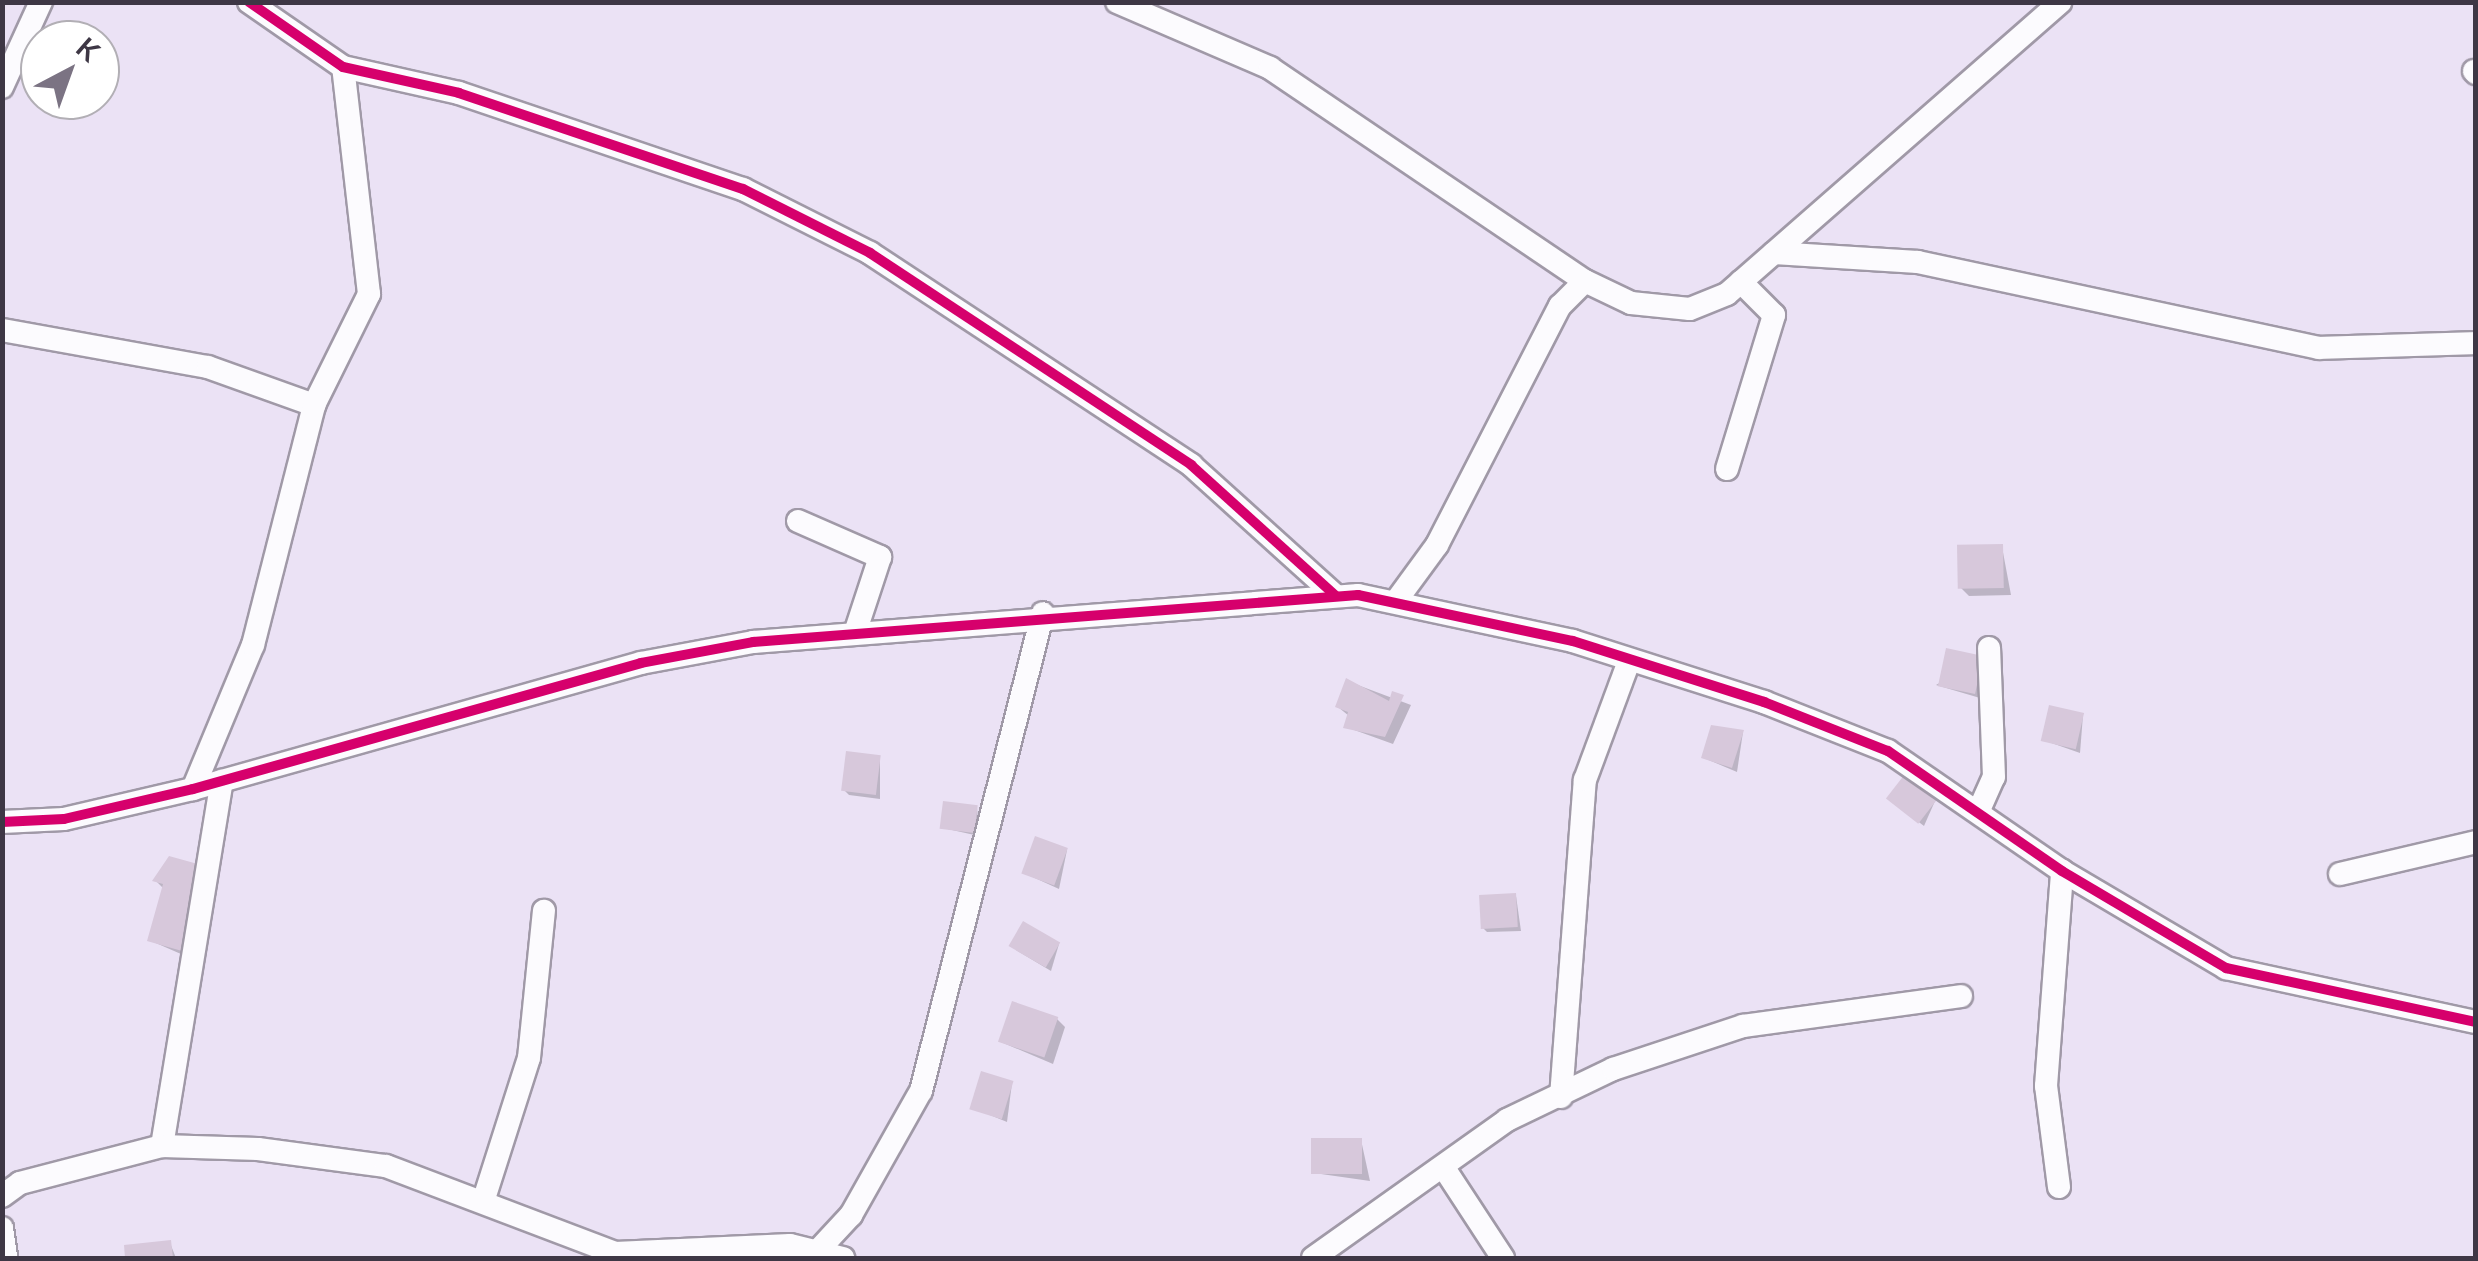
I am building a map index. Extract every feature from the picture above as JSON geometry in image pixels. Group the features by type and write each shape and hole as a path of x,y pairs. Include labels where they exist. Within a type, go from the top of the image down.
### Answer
{"street":[{"path":"2,87 41,2"},
{"path":"249,2 343,67 459,93 744,188 870,253 1190,465 1336,596"},
{"path":"1117,2 1270,68 1585,280 1632,303 1690,309 1741,282 2060,2"},
{"path":"194,789 253,645 314,405 369,294 343,67"},
{"path":"1774,254 1918,262 2319,348 2476,343"},
{"path":"1396,601 1437,544 1545,332 1585,280"},
{"path":"1727,469 1774,316 1741,282"},
{"path":"2,330 208,367 314,405"},
{"path":"798,521 880,557 856,633"},
{"path":"2,822 64,818 194,789 642,663 856,633 1043,613 1336,596 1396,601 1630,661 1888,750 1979,810 2062,872 2226,968 2476,1022"},
{"path":"814,1253 851,1215 921,1091 1043,613"},
{"path":"1979,810 1994,777 1989,648"},
{"path":"1561,1097 1585,780 1630,661"},
{"path":"162,1146 222,781"},
{"path":"2340,874 2476,842"},
{"path":"2059,1187 2046,1086 2062,872"},
{"path":"484,1202 529,1058 544,910"},
{"path":"1313,1258 1507,1120 1660,1051 1743,1026 1961,996"},
{"path":"2,1196 20,1183 162,1146 386,1166 615,1254 814,1253 843,1258"},
{"path":"1444,1168 1503,1258"},
{"path":"2,1228 6,1258"}],"building":[{"path":"2003,544 2004,588 1958,589 1957,545"},
{"path":"1946,648 1983,656 1975,694 1938,686"},
{"path":"1346,678 1389,701 1392,691 1404,695 1385,737 1343,728 1348,712 1335,707"},
{"path":"2049,705 2084,713 2076,749 2041,741"},
{"path":"1711,725 1744,730 1732,768 1701,758"},
{"path":"846,751 881,755 876,795 841,791"},
{"path":"1905,774 1937,799 1918,824 1886,798"},
{"path":"943,801 978,805 974,833 940,829"},
{"path":"1035,836 1068,848 1054,886 1021,874"},
{"path":"169,856 205,866 182,951 147,941 163,884 152,881"},
{"path":"1516,893 1518,927 1481,929 1479,895"},
{"path":"1023,921 1060,942 1046,968 1008,946"},
{"path":"1012,1001 1058,1017 1044,1058 998,1042"},
{"path":"981,1071 1014,1081 1002,1119 969,1109"},
{"path":"1311,1138 1362,1138 1362,1174 1311,1174"},
{"path":"171,1240 173,1258 125,1258 124,1245"}],"cycle path":[{"path":"249,2 343,67 459,93 743,189 870,253 1191,465 1336,596"},
{"path":"2,822 64,819 193,789 641,663 753,642 1358,595 1573,641 1764,702 1888,751 2062,871 2226,968 2476,1022"}]}
